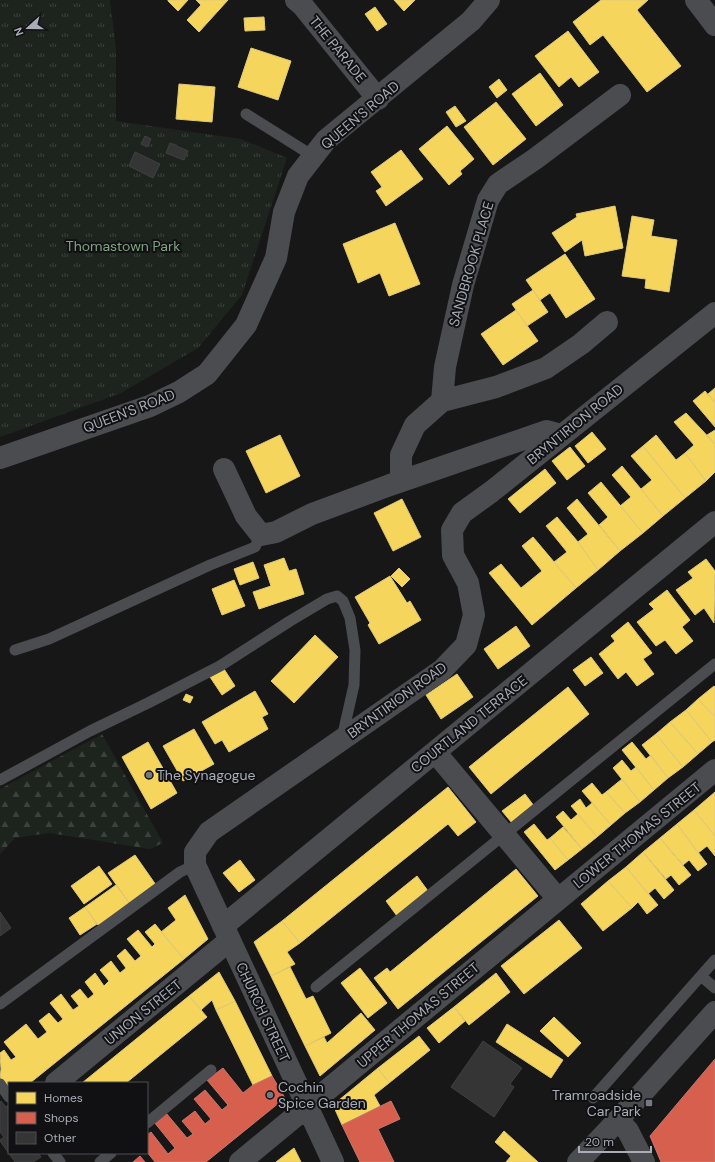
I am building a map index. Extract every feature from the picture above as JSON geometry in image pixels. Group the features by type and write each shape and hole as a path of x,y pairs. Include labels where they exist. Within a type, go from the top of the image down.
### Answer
{"street":[{"name":"THE PARADE","path":"296,0 303,6 378,99"},
{"name":"QUEEN'S ROAD","path":"0,458 150,406 179,392 207,374 246,325 276,258 284,212 298,176 313,156 326,140 378,99 471,21 489,0"},
{"path":"696,0 715,25"},
{"name":"SANDBROOK PLACE","path":"442,401 445,367 463,285 488,200 498,184 536,159 620,95"},
{"name":"BRYNTIRION ROAD","path":"195,865 195,852 209,832 342,741 442,670 466,645 474,615 468,583 453,555 452,530 462,513 491,492 715,313"},
{"path":"401,481 401,455 415,425 442,401 496,387 546,368 581,344 607,322"},
{"path":"224,469 246,516 262,535 276,532 312,514 401,481 547,431 561,435"},
{"name":"COURTLAND TERRACE","path":"226,933 435,752 715,522"},
{"path":"435,752 558,899"},
{"name":"LOWER THOMAS STREET","path":"558,899 715,770"},
{"path":"195,865 226,933"},
{"name":"UPPER THOMAS STREET","path":"240,1162 558,899"},
{"name":"UNION STREET","path":"57,1082 226,933"},
{"name":"CHURCH STREET","path":"226,933 333,1162"},
{"path":"578,1162 618,1120 715,1012"},
{"path":"618,1120 628,1131 644,1162"}],"lane":[{"path":"246,114 313,156"},
{"path":"15,650 49,639 203,568 255,547 262,535"},
{"path":"0,780 90,731 220,666 290,621 328,599 337,596 343,601 350,618 355,650 354,685 342,741"},
{"path":"316,987 715,664"},
{"path":"0,1004 180,872 195,865"},
{"path":"593,1098 715,960"},
{"path":"701,976 715,988"},
{"path":"148,1122 211,1070"},
{"path":"0,1084 8,1096"},
{"path":"54,1154 60,1162"},
{"path":"100,1162 110,1154"}],"green space":[{"name":"Thomastown Park","path":"0,0 110,0 116,49 116,121 241,139 287,158 242,295 198,348 121,393 0,437"},
{"path":"102,734 163,843 150,849 49,833 15,838 0,854 0,789"}],"building: Homes":[{"path":"168,0 188,0 178,11"},
{"path":"196,0 228,0 199,32 187,20 201,5"},
{"path":"394,0 415,0 404,11"},
{"path":"601,0 648,0 637,10 681,66 647,92 603,35 590,45 573,22"},
{"path":"375,7 387,24 377,31 365,14"},
{"path":"264,17 265,30 245,31 244,18"},
{"path":"568,31 599,72 579,87 571,77 559,87 535,56"},
{"path":"251,48 291,61 278,100 238,87"},
{"path":"540,73 563,105 536,126 512,94"},
{"path":"499,79 507,90 497,98 489,87"},
{"path":"179,84 215,87 212,122 176,119"},
{"path":"496,102 526,139 493,165 464,127"},
{"path":"455,106 466,121 456,127 446,112"},
{"path":"447,126 474,159 460,171 462,174 449,185 419,149"},
{"path":"401,150 423,179 386,206 376,191 382,187 371,172"},
{"path":"615,206 623,248 585,256 582,240 565,252 552,233 577,217 576,214"},
{"path":"632,216 654,220 651,236 677,240 669,292 645,288 646,279 622,276"},
{"path":"395,223 420,284 389,296 380,273 358,283 343,244"},
{"path":"565,254 595,299 566,318 550,293 540,300 526,280"},
{"path":"533,290 548,312 527,326 512,304"},
{"path":"516,310 538,341 503,365 481,334"},
{"path":"715,388 715,403 708,394"},
{"path":"705,391 715,403 715,427 693,401"},
{"path":"686,413 715,444 715,472 706,481 685,453 694,445 674,422"},
{"path":"715,430 715,444 707,435"},
{"path":"592,432 606,449 588,463 575,446"},
{"path":"280,435 300,476 266,493 246,451"},
{"path":"656,435 676,460 685,453 706,481 685,498 643,446"},
{"path":"643,446 685,498 663,516 641,489 652,480 631,456"},
{"path":"570,447 585,466 567,480 552,461"},
{"path":"622,466 663,516 643,533 620,506 631,497 612,475"},
{"path":"545,469 556,483 520,513 508,499"},
{"path":"601,482 643,533 620,551 599,525 608,517 588,493"},
{"path":"402,499 421,537 393,551 374,513"},
{"path":"577,499 620,551 598,570 578,542 588,534 567,508"},
{"path":"557,517 578,542 598,570 576,588 554,562 567,552 546,526"},
{"path":"533,537 576,588 532,625 489,573 501,564 521,588 542,571 522,546"},
{"path":"284,558 289,571 296,569 304,594 259,609 253,592 271,586 264,565"},
{"path":"706,559 715,571 714,623 704,608 695,615 676,590 693,578 688,572"},
{"path":"253,562 259,578 240,585 234,569"},
{"path":"399,568 410,579 402,587 391,576"},
{"path":"390,576 407,603 410,601 421,620 379,644 368,625 370,623 355,597"},
{"path":"234,580 245,606 222,615 212,589"},
{"path":"667,590 690,620 682,627 693,641 676,654 665,640 656,646 637,622 654,609 649,604"},
{"path":"628,622 652,653 643,659 654,674 637,686 626,672 618,679 599,654 615,641 611,636"},
{"path":"516,626 530,646 498,669 484,649"},
{"path":"315,635 338,657 294,703 271,681"},
{"path":"591,657 603,673 585,686 573,670"},
{"path":"224,669 235,686 222,695 210,677"},
{"path":"457,674 473,697 441,719 426,695"},
{"path":"714,686 715,687 715,717 698,699"},
{"path":"568,687 589,714 491,794 469,767"},
{"path":"255,691 268,714 262,717 268,729 229,752 222,740 215,744 202,722"},
{"path":"186,694 193,697 190,703 183,700"},
{"path":"698,699 715,717 715,740 712,742 686,710"},
{"path":"686,710 712,742 698,754 670,722"},
{"path":"670,722 698,754 683,767 656,734"},
{"path":"194,729 214,764 183,781 163,746"},
{"path":"656,734 683,767 668,778 642,745"},
{"name":"The Synagogue","path":"148,742 177,793 151,809 122,757"},
{"path":"632,742 646,759 651,755 668,778 654,790 622,750"},
{"path":"622,760 631,771 636,767 654,790 640,802 613,768"},
{"path":"622,779 640,802 625,813 606,792"},
{"path":"592,783 602,795 606,792 625,813 611,825 582,791"},
{"path":"448,787 476,822 458,836 448,824 300,943 282,921"},
{"path":"715,792 715,836 694,810"},
{"path":"525,794 534,806 512,823 502,811"},
{"path":"580,799 586,808 592,803 611,825 597,837 571,806"},
{"path":"694,810 715,836 715,856 707,846 698,853 677,824"},
{"path":"563,811 571,820 578,814 597,837 582,849 556,817"},
{"path":"534,824 547,840 550,838 568,860 555,870 524,832"},
{"path":"677,824 707,864 698,871 689,860 683,865 660,838"},
{"path":"563,827 582,849 568,860 550,838"},
{"path":"660,838 691,875 679,885 671,875 666,879 643,852"},
{"path":"643,852 674,890 664,899 655,888 648,894 626,867"},
{"path":"135,855 156,885 130,904 108,873"},
{"path":"240,860 255,880 239,892 223,873"},
{"path":"99,866 112,884 84,904 71,886"},
{"path":"626,867 658,905 647,914 638,902 632,908 608,881"},
{"path":"516,869 538,896 398,1009 374,978 387,968 390,972"},
{"path":"417,876 428,891 397,916 386,901"},
{"path":"608,881 632,908 603,931 581,904"},
{"path":"116,885 130,904 98,925 85,907"},
{"path":"185,895 208,939 184,959 161,932 176,920 168,908"},
{"path":"85,907 97,924 80,935 69,918"},
{"path":"559,920 582,948 524,994 501,966"},
{"path":"282,921 300,943 287,952 295,964 271,976 254,942"},
{"path":"155,924 184,959 31,1082 8,1082 8,1090 0,1079 0,1053 4,1050 11,1060 16,1057 4,1042 26,1024 38,1039 47,1032 39,1021 49,1013 58,1023 63,1019 50,1003 61,994 73,1010 79,1006 71,996 80,989 88,999 94,994 85,982 95,973 104,986 109,981 100,970 111,961 120,973 126,968 117,956 125,949 135,961 141,956 127,939 138,930 152,947 155,944 145,932"},
{"path":"290,967 306,999 313,996 331,1033 305,1046 271,976"},
{"path":"360,968 387,1003 368,1018 341,983"},
{"path":"219,972 235,1001 216,1010 212,1000 201,1010 189,996"},
{"path":"496,973 510,992 469,1025 454,1007"},
{"path":"189,996 207,1017 127,1082 83,1082"},
{"path":"235,1001 272,1076 253,1085 216,1010"},
{"path":"454,1007 465,1021 439,1043 427,1028"},
{"path":"361,1013 375,1030 320,1076 305,1046 324,1037 327,1043"},
{"path":"554,1017 581,1043 568,1057 540,1031"},
{"path":"507,1024 563,1060 551,1078 496,1042"},
{"path":"419,1036 430,1050 389,1083 378,1068"},
{"path":"378,1068 389,1083 374,1095 380,1106 342,1125 333,1105"},
{"path":"504,1131 538,1162 506,1162 511,1156 495,1142"},
{"path":"294,1148 301,1162 276,1162"}],"building: Shops":[{"path":"715,1059 715,1162 661,1162 650,1136"},
{"path":"223,1068 243,1093 253,1085 272,1076 285,1098 206,1162 155,1162 148,1153 148,1134 151,1132 168,1154 175,1148 154,1122 166,1113 187,1138 193,1134 182,1121 195,1111 205,1124 211,1119 194,1099 205,1090 222,1110 228,1105 207,1080"},
{"path":"391,1101 400,1119 378,1129 394,1162 360,1162 342,1125"},
{"path":"140,1156 145,1162 133,1162"}],"building: Other":[{"path":"145,136 151,139 147,147 141,144"},
{"path":"170,143 188,151 184,160 166,153"},
{"path":"135,152 160,164 153,178 129,166"},
{"path":"0,912 11,928 0,936"},
{"path":"483,1041 522,1068 510,1084 514,1087 494,1117 451,1087"},
{"path":"1,1101 6,1107 8,1106 8,1152 0,1141 4,1137 0,1132"},
{"path":"9,1154 39,1154 41,1157 33,1162 15,1162"}],"place":[{"name":"The Synagogue","path":"149,775"},
{"name":"Cochin Spice Garden","path":"270,1095"},
{"name":"Tramroadside Car Park","path":"649,1103"}]}
